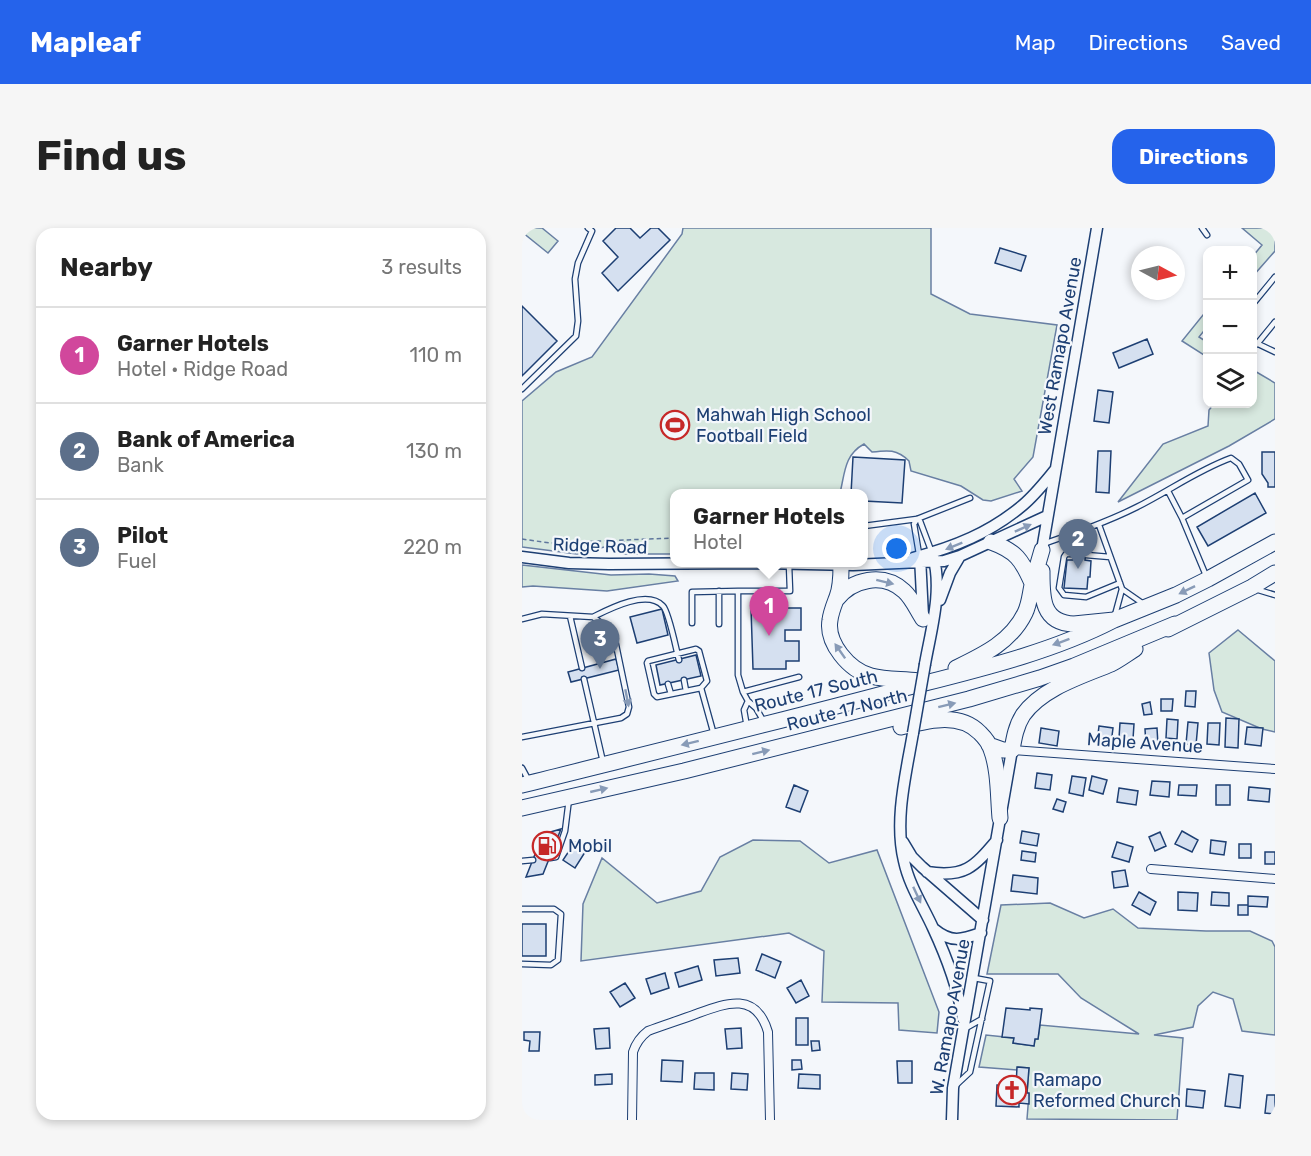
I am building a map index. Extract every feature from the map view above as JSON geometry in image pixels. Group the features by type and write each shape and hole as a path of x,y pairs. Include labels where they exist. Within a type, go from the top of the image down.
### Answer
{"highway":[{"path":"991,542 1017,555 1032,583"},
{"name":"Route 17 South","path":"526,784 930,682 1033,652 1097,629 1208,579 1275,542"},
{"path":"841,567 841,582 830,619 830,632 838,650 848,662 872,676 930,682 991,650 1015,629 1025,614 1043,547"},
{"path":"1043,547 1042,598 1052,617 1068,624 1114,620"},
{"path":"989,745 1003,750 1012,750 1020,720 1036,701 1074,679 1113,663 1175,624 1205,611 1275,573"},
{"path":"836,600 855,584 867,580 884,581 905,592 927,624"},
{"name":"Route 17 North","path":"522,808 684,771 969,699 1074,666 1175,624"},
{"path":"809,740 882,732 927,721 958,721 971,727 989,745 994,758 1000,818"}],"street":[{"name":"West Ramapo Avenue","path":"1043,547 1097,228"},
{"path":"964,1029 955,982 914,890 903,859 901,811 925,664 927,624 920,559 933,557 993,526 1025,504 1056,469"},
{"path":"933,557 944,561 960,556 1047,516"},
{"name":"Ridge Road","path":"522,556 570,563 670,563"},
{"path":"927,624 960,556"},
{"path":"927,624 936,589 937,573 933,557"},
{"name":"Ridge Road","path":"868,564 893,564 920,559"},
{"path":"983,920 1012,750"},
{"name":"Maple Avenue","path":"1012,750 1275,769"},
{"path":"902,839 912,857 983,920"},
{"path":"927,872 946,874 964,870 980,859 997,839"},
{"path":"1151,869 1275,879"},
{"name":"W. Ramapo Avenue","path":"952,1120 954,1088 983,920"},
{"path":"933,929 941,935 955,939 981,933"},
{"path":"632,1120 633,1052 641,1037 648,1031 722,1005 737,1003 753,1008 766,1023 770,1120"}],"lane":[{"path":"522,389 576,336 578,321 575,279 578,263 592,231 588,228"},
{"path":"1202,228 1207,235"},
{"path":"1256,300 1275,278"},
{"path":"1257,341 1275,322"},
{"path":"1257,344 1275,352"},
{"path":"1043,547 1099,525 1168,491 1215,464 1231,458 1239,464 1248,480 1182,518"},
{"path":"1168,491 1208,579"},
{"path":"868,525 916,519 970,498"},
{"path":"916,519 920,521 933,557"},
{"path":"916,519 914,524 920,559"},
{"path":"1099,525 1122,589 1114,620"},
{"path":"1073,554 1066,554 1064,557 1059,588 1064,595 1086,597 1120,583"},
{"path":"1086,555 1110,557"},
{"path":"692,623 692,592 790,591 789,567"},
{"path":"1250,588 1275,595"},
{"path":"1122,589 1147,606"},
{"path":"719,591 719,624"},
{"path":"738,591 738,675 748,701 756,708 766,724"},
{"path":"522,619 542,614 593,617 614,607 641,599 656,600 665,607 678,657"},
{"path":"570,616 582,668"},
{"path":"522,737 621,718 627,714 630,707 615,640 607,627 593,617"},
{"path":"696,649 699,651 707,681 701,688 657,697 654,694 648,661 678,657 696,649"},
{"path":"743,692 799,677"},
{"path":"584,679 604,765"},
{"path":"684,680 686,691"},
{"path":"668,684 671,694"},
{"path":"701,688 715,737"},
{"path":"747,729 744,710 748,701"},
{"path":"522,768 526,784"},
{"path":"550,858 556,857 566,831 569,797"},
{"path":"522,861 533,860"},
{"path":"522,909 554,909 561,914 558,960 551,965 522,964"},
{"path":"954,1088 970,1072 990,981 973,977"},
{"path":"964,1029 982,1018"}],"path":[{"path":"522,539 550,543 670,538"}],"shaded area":[{"path":"525,228 542,228 558,241 548,253 522,232"},
{"path":"683,228 931,228 931,294 970,314 1057,325 1033,457 1014,479 1022,491 991,501 983,500 961,486 911,471 909,461 896,452 872,452 864,444 857,448 849,459 841,489 670,489 670,554 624,554 624,542 577,554 522,547 522,401 556,372 592,357 682,234"},
{"path":"1242,228 1275,228 1275,251 1257,271 1257,251 1262,245"},
{"path":"1203,315 1203,332 1199,337 1203,340 1203,354 1182,341"},
{"path":"1257,372 1275,383 1275,419 1229,446 1118,502 1163,444 1208,426 1211,408 1257,408"},
{"path":"522,565 611,575 675,576 678,581 607,591 522,587"},
{"path":"1238,630 1275,661 1275,732 1222,712 1214,690 1209,653"},
{"path":"753,840 800,841 829,863 877,850 939,1012 937,1033 899,1030 898,1003 822,1002 824,951 789,933 581,961 583,904 602,858 657,903 701,891 720,857"},
{"path":"1050,903 1084,918 1113,909 1138,928 1250,931 1272,941 1275,947 1275,1035 1242,1031 1233,999 1213,992 1198,1006 1193,1027 1154,1035 1183,1038 1177,1120 1027,1119 1029,1068 1018,1067 1017,1070 979,1067 986,1035 1014,1038 1013,1043 1034,1046 1035,1039 1038,1039 1040,1025 1139,1034 1081,998 1058,974 987,974 1001,905"}],"building":[{"path":"616,228 630,228 640,238 651,228 658,228 670,240 618,291 602,273 618,257 603,241"},
{"path":"1000,248 1026,256 1021,271 995,263"},
{"path":"522,306 557,341 522,376"},
{"path":"1147,339 1153,354 1119,368 1113,353"},
{"path":"1098,390 1113,392 1109,423 1094,421"},
{"path":"1098,451 1111,451 1109,493 1096,492"},
{"path":"1262,452 1275,452 1275,487 1268,487 1262,474"},
{"path":"853,457 905,460 902,503 868,501 868,489 851,489"},
{"path":"1255,493 1266,513 1208,546 1197,527"},
{"path":"1074,548 1086,549 1085,560 1091,561 1087,589 1064,588 1067,560 1073,560"},
{"path":"751,608 801,608 801,630 785,630 785,641 799,641 799,661 786,661 786,669 753,669"},
{"path":"662,609 668,635 637,643 630,617"},
{"path":"696,655 701,676 660,685 656,665"},
{"path":"616,659 619,670 571,682 568,672"},
{"path":"1186,691 1196,691 1195,707 1185,706"},
{"path":"1161,699 1173,699 1172,711 1161,711"},
{"path":"1150,702 1152,714 1144,715 1142,704"},
{"path":"1226,718 1239,719 1238,748 1225,747"},
{"path":"1167,719 1178,720 1177,739 1166,738"},
{"path":"1188,722 1198,723 1196,745 1186,744"},
{"path":"1120,723 1134,724 1133,739 1119,738"},
{"path":"1208,723 1220,723 1219,745 1207,744"},
{"path":"1099,726 1113,728 1111,744 1097,742"},
{"path":"1247,727 1263,728 1261,746 1245,744"},
{"path":"1041,728 1059,731 1057,746 1039,743"},
{"path":"1157,728 1158,745 1146,746 1145,729"},
{"path":"1037,773 1052,775 1050,790 1035,788"},
{"path":"1072,776 1086,778 1083,796 1069,793"},
{"path":"1092,776 1107,780 1103,794 1089,790"},
{"path":"1152,781 1170,782 1169,797 1150,795"},
{"path":"794,785 808,791 800,812 786,807"},
{"path":"1179,785 1197,785 1196,796 1178,795"},
{"path":"1216,785 1230,785 1230,805 1216,805"},
{"path":"1249,787 1270,789 1269,802 1248,800"},
{"path":"1119,788 1138,791 1136,805 1117,802"},
{"path":"1057,799 1066,802 1063,812 1053,809"},
{"name":"Mobil","path":"561,829 543,874 526,877 543,834"},
{"path":"1022,831 1039,834 1037,846 1020,843"},
{"path":"1182,831 1198,840 1192,852 1175,844"},
{"path":"1160,832 1166,846 1155,851 1149,837"},
{"path":"1211,840 1226,842 1224,855 1210,853"},
{"path":"575,842 587,849 575,868 563,860"},
{"path":"1117,842 1133,847 1129,862 1112,857"},
{"path":"1239,844 1251,844 1251,858 1239,858"},
{"path":"1022,851 1036,853 1035,862 1021,860"},
{"path":"1265,852 1275,852 1275,864 1265,864"},
{"path":"1125,870 1128,886 1114,888 1112,872"},
{"path":"1013,875 1038,878 1037,894 1011,891"},
{"path":"1139,892 1156,902 1150,915 1132,905"},
{"path":"1178,892 1198,893 1197,911 1178,910"},
{"path":"1212,892 1229,893 1229,906 1211,905"},
{"path":"1248,896 1268,897 1267,907 1248,906 1248,915 1238,915 1238,905 1248,905"},
{"path":"522,924 546,924 546,956 522,956"},
{"path":"762,954 781,962 775,978 756,970"},
{"path":"738,958 740,973 716,976 714,960"},
{"path":"698,966 702,980 679,987 675,973"},
{"path":"665,973 669,988 651,994 646,979"},
{"path":"801,980 809,996 796,1003 787,988"},
{"path":"625,983 635,998 620,1007 610,992"},
{"path":"1006,1008 1042,1009 1038,1039 1035,1039 1034,1046 1013,1043 1014,1038 1002,1037"},
{"path":"796,1018 808,1018 808,1045 796,1045"},
{"path":"609,1028 610,1048 596,1049 594,1029"},
{"path":"741,1028 742,1048 727,1049 725,1029"},
{"path":"524,1032 540,1032 539,1051 529,1051 530,1041 524,1040"},
{"path":"811,1041 819,1041 820,1050 812,1051"},
{"path":"662,1060 683,1061 682,1082 661,1081"},
{"path":"792,1060 801,1060 802,1069 792,1070"},
{"path":"897,1061 912,1061 912,1083 898,1083"},
{"name":"Ramapo Reformed Church","path":"1017,1067 1029,1068 1027,1093 1029,1093 1029,1104 1019,1103 1019,1107 996,1106 997,1085 1016,1086"},
{"path":"695,1073 714,1073 714,1090 694,1089"},
{"path":"732,1073 748,1074 747,1090 731,1089"},
{"path":"612,1074 612,1084 595,1085 595,1075"},
{"path":"799,1074 820,1075 820,1089 798,1088"},
{"path":"1229,1074 1243,1076 1240,1108 1225,1106"},
{"path":"1187,1089 1205,1091 1203,1108 1186,1106"},
{"path":"1267,1095 1275,1095 1275,1114 1265,1113"}],"place":[{"name":"Mahwah High School Football Field","path":"675,425"},
{"name":"Bank of America","path":"1078,569"},
{"name":"Garner Hotels","path":"769,636"},
{"name":"Pilot","path":"600,669"},
{"name":"Mobil","path":"547,846"},
{"name":"Ramapo Reformed Church","path":"1012,1090"}]}
